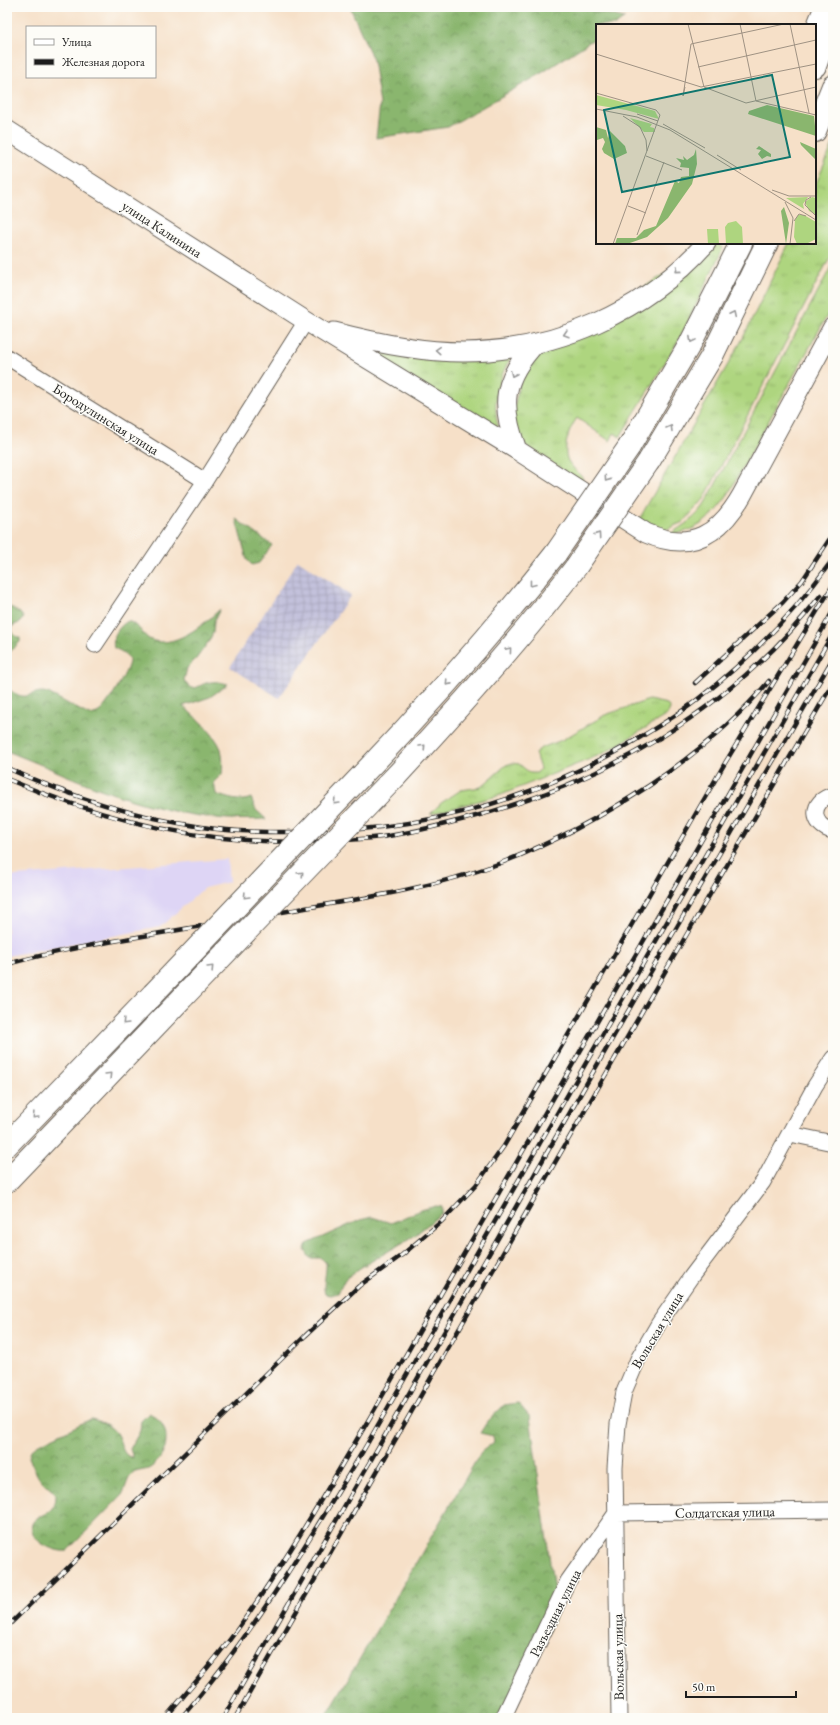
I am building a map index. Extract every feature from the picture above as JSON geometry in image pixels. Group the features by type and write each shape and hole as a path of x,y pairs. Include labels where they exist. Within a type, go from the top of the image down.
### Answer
{"highway":[{"path":"816,63 833,17"},
{"path":"816,128 833,86"},
{"path":"7,1145 363,774 450,680 510,610 556,553 629,447 690,344 740,244"},
{"path":"7,1181 396,776 510,650 576,567 650,461 712,356 767,244"}],"main road":[{"path":"816,27 824,7"},
{"name":"улица Калинина","path":"7,130 312,324 517,450 646,533 663,539 675,541 696,539 717,529 735,508 833,327"},
{"path":"312,324 392,345 440,351 484,350 536,343 574,332 618,313 657,288 678,271 705,244"},
{"path":"517,450 508,423 508,390 515,369 523,357 536,343"}],"street":[{"path":"96,645 204,481 312,324"},
{"name":"Бородулинская улица","path":"7,358 204,481"},
{"path":"833,795 822,799 818,804 816,816 821,826 833,831"},
{"name":"Вольская улица","path":"619,1718 615,1468 620,1407 629,1377 659,1323 691,1277 763,1182 815,1086 833,1058"},
{"path":"790,1134 833,1144"},
{"name":"Солдатская улица","path":"616,1513 833,1510"},
{"name":"Разъездная улица","path":"503,1718 568,1581 616,1513"}],"shaded area":[{"path":"298,560 351,595 279,698 230,667"},
{"path":"227,859 229,882 204,888 160,927 7,956 7,875 16,876"}],"green space":[{"path":"350,7 576,7 625,18 616,24 596,24 596,38 537,76 448,127 376,138 380,104 373,60"},
{"path":"833,144 833,251 704,499 683,522 663,531 637,523 742,340 789,244 816,244 816,184"},
{"path":"713,244 719,244 723,248 680,338 620,437 614,433 610,441 577,418 574,422 567,439 566,456 573,468 583,478 580,482 519,441 511,421 522,372 541,351"},
{"path":"833,263 833,305 726,498 702,523 680,533 670,534 694,517 705,504"},
{"path":"361,347 512,356 499,383 497,393 496,413 500,433"},
{"path":"236,519 272,545 259,563 252,565 247,560"},
{"path":"7,605 20,613 24,618 19,623 12,626 11,630 14,635 20,638 20,642 7,655"},
{"path":"220,609 214,621 213,633 209,641 196,659 187,668 184,680 187,685 193,688 214,682 228,684 210,697 183,706 210,731 221,749 222,774 214,782 216,794 238,800 251,798 256,810 266,819 210,817 155,807 101,789 7,751 7,688 20,696 42,692 48,693 89,715 95,714 101,710 110,699 129,663 127,655 114,648 113,644 116,632 125,623 128,621 138,627 149,639 158,642 168,641 178,639 188,634 206,622"},
{"path":"649,700 667,704 670,709 667,715 604,753 501,795 430,814 441,803 461,790 481,787 506,765 512,763 519,764 530,773 537,773 540,769 535,753 541,748 562,740 605,715"},
{"path":"436,1206 442,1207 442,1213 414,1236 360,1268 345,1279 338,1293 331,1295 325,1294 324,1287 326,1263 321,1258 310,1258 305,1250 307,1244 360,1220 372,1217 391,1223 421,1210"},
{"path":"518,1403 530,1417 557,1613 507,1718 325,1718 481,1452 494,1442 493,1436 480,1433 487,1422 504,1405"},
{"path":"149,1413 157,1418 162,1424 165,1432 165,1448 157,1462 148,1469 132,1474 122,1495 67,1551 49,1548 38,1540 32,1530 32,1524 34,1520 50,1511 55,1502 56,1495 41,1481 37,1475 29,1457 31,1450 37,1445 91,1419 102,1422 111,1428 116,1433 126,1454 133,1458 130,1449 140,1431 141,1421"}],"railway":[{"path":"695,683 783,602 802,581 833,534"},
{"path":"7,768 54,788 102,804 152,818 225,830 283,832 341,831 432,819 476,808 520,795 562,778 603,758 644,735 685,709 717,684 753,652 803,598 833,559"},
{"path":"7,1627 305,1336 359,1286 402,1255 442,1221 476,1185 504,1146 725,763 833,585"},
{"path":"7,779 36,791 124,820 185,833 215,837 280,842 314,842 382,837 424,829 517,804 567,785 616,763 662,737 706,707 748,673 786,636 821,595"},
{"path":"165,1718 207,1669 250,1612 319,1503 369,1419 833,611"},
{"path":"181,1718 232,1655 255,1622 300,1554 363,1451 833,633"},
{"path":"223,1718 635,999 833,658"},
{"path":"7,964 107,942 406,890 452,879 498,864 538,848 576,829 614,808 650,785 698,750 728,724 769,681"},
{"path":"235,1718 833,683"}]}
